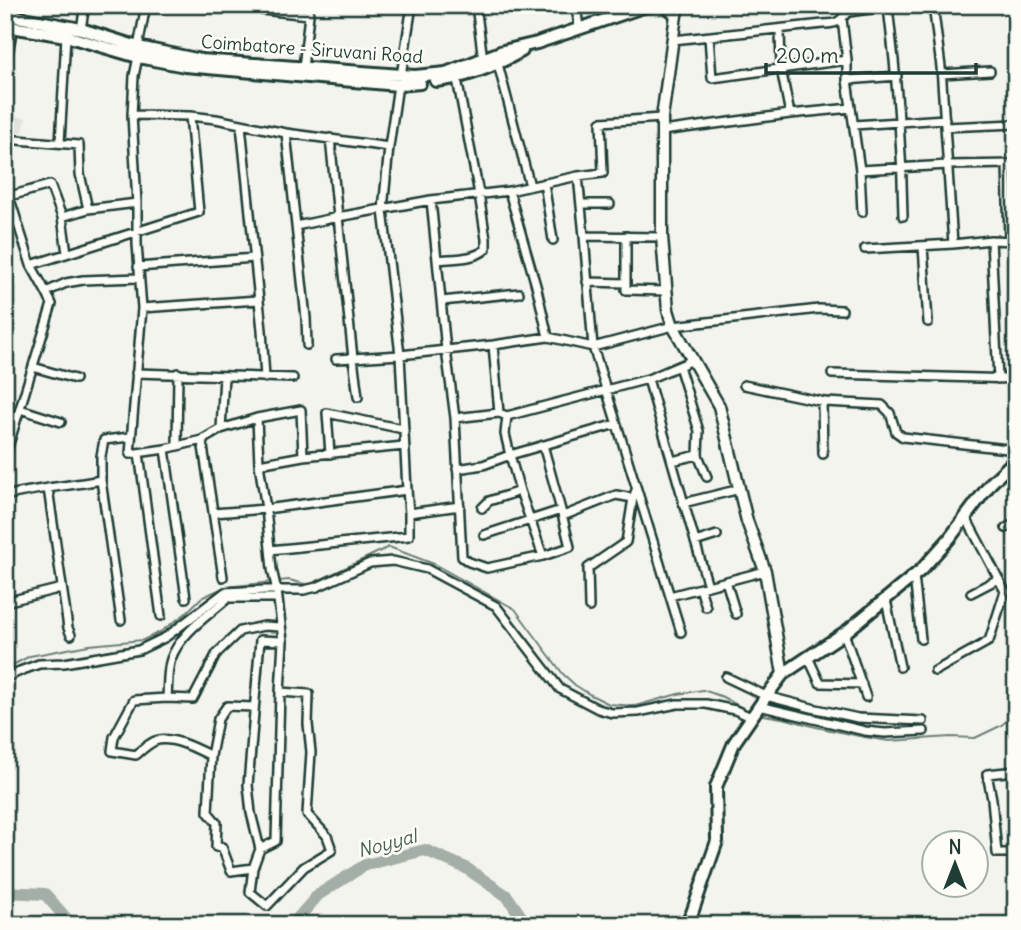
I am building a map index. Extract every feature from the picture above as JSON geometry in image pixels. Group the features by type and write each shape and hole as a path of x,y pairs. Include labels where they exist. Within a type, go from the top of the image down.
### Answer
{"main road":[{"name":"Coimbatore - Siruvani Road","path":"10,18 81,29 138,52 303,68 400,81 446,73 627,9 653,5"},
{"path":"662,5 678,10 662,118 662,237 668,310 673,326 719,406 751,532 765,571 783,674"},
{"path":"10,18 66,36 185,66 400,81 457,79 498,64 537,43"},
{"path":"685,925 692,913 717,841 716,787 734,743 766,696 783,674 844,633 914,576 949,539 991,483 1014,466"}],"street":[{"path":"81,29 85,5"},
{"path":"146,5 134,76 132,115 142,308 130,454 202,440 222,429 257,418 301,410 303,456"},
{"path":"262,5 262,10 309,15"},
{"path":"303,68 308,5"},
{"path":"270,550 408,536 400,355 383,210 389,147 412,5"},
{"path":"476,5 483,60"},
{"path":"576,5 579,28"},
{"path":"673,40 837,22 849,12 897,5"},
{"path":"933,5 942,74 953,244"},
{"path":"888,7 897,76 903,216"},
{"path":"5,72 10,18"},
{"path":"842,19 847,80 860,170 862,212"},
{"path":"780,30 781,69 790,114"},
{"path":"60,143 66,36"},
{"path":"709,37 712,78 847,60"},
{"path":"498,64 530,186"},
{"path":"942,74 990,71"},
{"path":"847,80 897,76"},
{"path":"437,260 476,256 486,249 479,194 457,79"},
{"path":"662,131 851,108"},
{"path":"132,115 216,119 286,133 389,147"},
{"path":"32,265 199,212 190,116"},
{"path":"296,226 431,200 509,191 603,173 601,122 662,118"},
{"path":"854,125 900,122 1016,124"},
{"path":"241,125 265,378"},
{"path":"286,133 307,345"},
{"path":"330,138 358,397"},
{"path":"5,139 79,145 80,174 88,209"},
{"path":"865,249 991,240 1012,241 1007,164"},
{"path":"860,170 1016,164"},
{"path":"578,176 593,347 681,632"},
{"path":"544,183 553,240"},
{"path":"5,457 52,304 32,265 7,197 50,185 62,217 66,253"},
{"path":"509,191 548,337"},
{"path":"431,200 455,418 462,557 469,562 487,568 543,556 570,547 543,445"},
{"path":"62,217 88,209 137,203"},
{"path":"581,204 610,204"},
{"path":"584,236 662,237"},
{"path":"626,236 626,290 666,291"},
{"path":"991,240 998,379"},
{"path":"923,246 928,322"},
{"path":"138,267 254,258"},
{"path":"47,292 66,283 83,280 139,278"},
{"path":"587,282 626,283"},
{"path":"442,302 519,293"},
{"path":"142,308 258,300"},
{"path":"337,359 400,355 548,337 593,347 673,326 819,309 842,310"},
{"path":"493,345 505,434 520,491 543,556"},
{"path":"5,358 5,365"},
{"path":"455,418 503,414 606,390 649,379 693,360"},
{"path":"679,366 699,431 698,455 707,477"},
{"path":"33,368 75,379"},
{"path":"136,373 293,378"},
{"path":"177,445 178,373"},
{"path":"832,374 1016,379"},
{"path":"222,429 225,376"},
{"path":"649,379 695,542 706,607"},
{"path":"744,385 822,402 882,405 890,413 896,432 903,438 1016,450"},
{"path":"822,402 823,454"},
{"path":"20,409 61,422"},
{"path":"330,454 327,413 403,429"},
{"path":"257,418 259,464 283,641 276,841 260,849"},
{"path":"457,469 483,465 510,454 616,424"},
{"path":"121,620 101,456 103,440 130,437"},
{"path":"202,440 223,577"},
{"path":"259,464 303,456 404,446"},
{"path":"165,449 186,598"},
{"path":"139,453 161,616"},
{"path":"672,461 698,455"},
{"path":"5,496 102,480"},
{"path":"48,488 71,635"},
{"path":"589,607 588,568 626,542 637,489"},
{"path":"683,503 740,489"},
{"path":"213,513 266,509 407,490"},
{"path":"482,508 489,501 520,491"},
{"path":"484,535 616,495 633,498"},
{"path":"409,513 460,506"},
{"path":"935,671 989,641 1004,591 965,516"},
{"path":"1006,528 1016,523"},
{"path":"695,542 717,536"},
{"path":"167,698 170,660 182,640 229,598 304,590 317,587 370,563 393,561 427,569 496,606 560,689 598,709 612,713 638,712 677,704 706,704 864,731 924,731"},
{"path":"670,596 765,571"},
{"path":"914,576 921,639"},
{"path":"971,593 998,579"},
{"path":"726,581 736,614"},
{"path":"5,591 7,601 62,588"},
{"path":"5,678 39,664 64,663 139,650 166,637 226,592 265,590 278,594"},
{"path":"886,600 900,667"},
{"path":"211,756 191,746 163,739 152,742 136,755 112,751 114,737 134,700 193,699 217,653 240,631 264,626 280,627"},
{"path":"844,633 866,697"},
{"path":"280,692 309,694 311,752 307,814 327,836 332,850 304,867 267,906 250,892 253,868 260,849 251,813 248,785 260,640 283,641"},
{"path":"808,657 820,683 862,684"},
{"path":"726,677 766,696 812,708 858,718 923,721"},
{"path":"253,868 231,871 222,847 216,847 217,823 208,812 211,756 218,719 228,706 254,707"},
{"path":"1016,771 987,774 997,853 1016,853"}],"shaded area":[{"path":"5,114 26,118 23,133 5,130"}],"waterway":[{"path":"279,581 289,580 309,585 389,547 434,564 515,609 563,674 575,685 609,704 635,706 703,690 723,697 750,712"},
{"path":"5,669 30,656 89,645 143,640 160,632 185,614 201,598 225,587 273,582"},
{"path":"758,714 889,741 975,738 1000,726 1016,714"},
{"name":"Noyyal","path":"292,925 318,895 365,865 425,850 466,868 507,896 527,925"},
{"name":"Noyyal","path":"5,892 45,894 72,925"}]}
